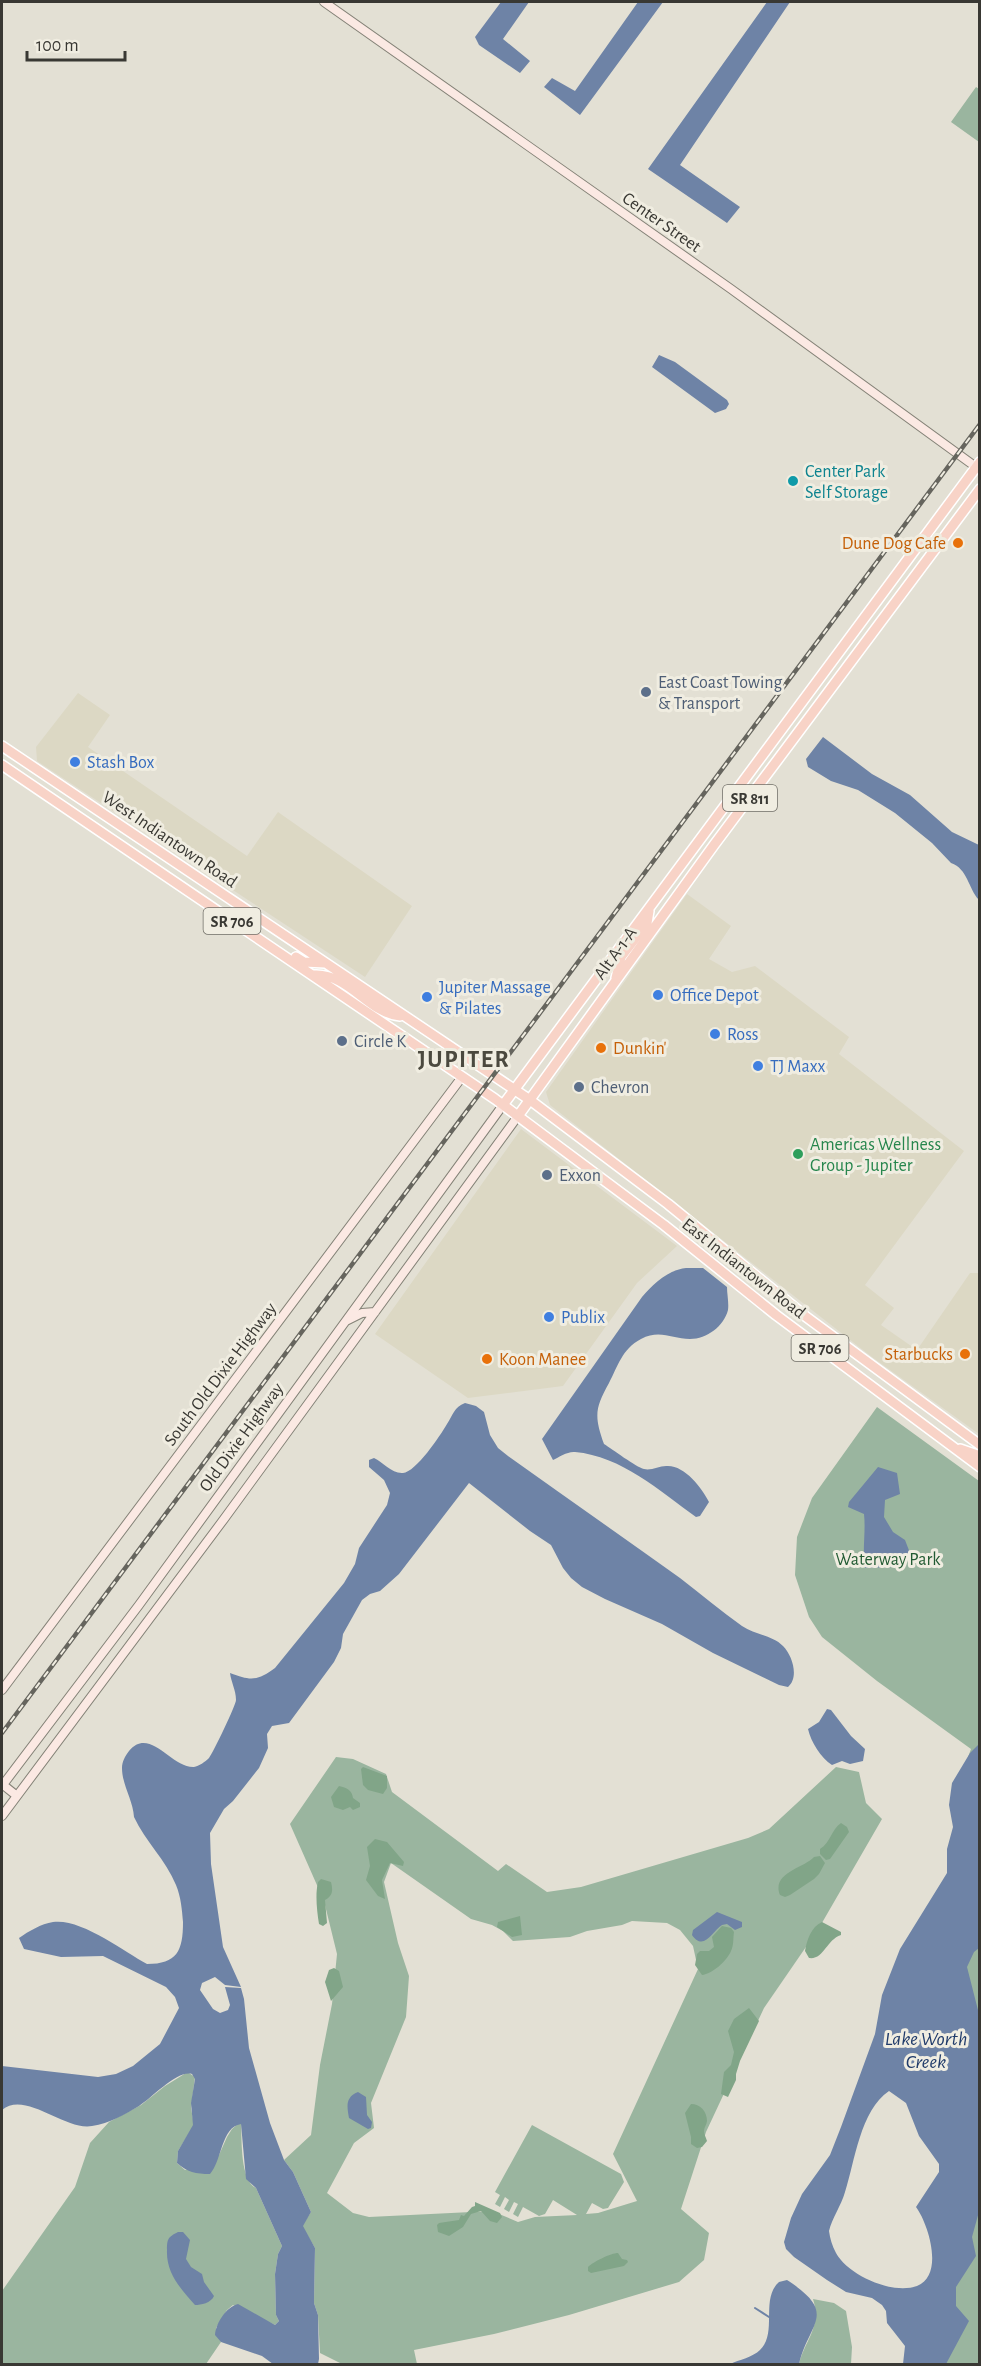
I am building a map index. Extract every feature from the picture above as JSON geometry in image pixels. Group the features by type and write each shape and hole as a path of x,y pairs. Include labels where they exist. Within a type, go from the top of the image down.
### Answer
{"main road":[{"name":"Center Street","path":"324,2 731,289 978,467"},
{"name":"Alt A-1-A","path":"503,1105 978,467"},
{"name":"Alt A-1-A","path":"375,1312 616,981 980,489"},
{"name":"West Indiantown Road","path":"2,746 530,1100"},
{"name":"West Indiantown Road","path":"2,765 518,1116"},
{"path":"616,981 621,957 647,923 649,907"},
{"path":"214,909 228,914 304,962 325,963"},
{"path":"313,975 331,976 382,1009 394,1015 405,1016"},
{"name":"South Old Dixie Highway","path":"2,1690 462,1077"},
{"name":"East Indiantown Road","path":"530,1100 676,1210 805,1316 980,1445"},
{"name":"Old Dixie Highway","path":"2,1785 153,1586 503,1105"},
{"name":"East Indiantown Road","path":"518,1116 664,1225 776,1315 980,1467"},
{"path":"664,1225 676,1210"},
{"path":"344,1322 362,1314 375,1312"},
{"name":"Old Dixie Highway","path":"2,1816 217,1529 375,1312"},
{"path":"955,1448 980,1456"},
{"path":"2,1785 17,1796"}],"shaded area":[{"path":"78,693 110,715 88,747 247,856 278,812 412,906 365,977 37,761 36,747"},
{"path":"687,894 731,926 709,959 732,972 755,966 849,1037 839,1054 964,1151 865,1285 894,1308 881,1325 917,1350 970,1273 979,1273 979,1434 872,1357 550,1105 546,1092"},
{"path":"521,1129 677,1246 637,1283 563,1386 468,1398 375,1334"}],"green space":[{"path":"976,87 979,89 979,142 951,122"},
{"name":"Waterway Park","path":"877,1407 979,1481 979,2165 951,1869 954,1810 960,1779 971,1749 877,1681 822,1637 809,1617 795,1575 797,1537 812,1498"},
{"path":"336,1757 353,1759 386,1774 392,1792 498,1871 506,1864 547,1892 581,1887 748,1838 769,1829 836,1767 859,1772 866,1803 882,1819 819,1928 764,2008 706,2132 681,2209 709,2233 704,2260 679,2282 569,2315 494,2334 414,2350 417,2364 342,2364 320,2353 318,2315 314,2303 315,2248 302,2226 311,2212 293,2172 284,2160 311,2135 320,2065 332,2004 337,1954 324,1901 290,1824","holes":["391,1863 471,1919 492,1925 503,1931 513,1941 570,1937 632,1921 667,1923 680,1930 693,1946 698,1969 613,2154 637,2201 598,2213 586,2214 592,2203 603,2209 608,2208 624,2182 621,2174 532,2125 495,2192 500,2195 495,2204 500,2207 505,2197 509,2200 504,2209 509,2212 514,2202 518,2204 513,2214 518,2217 523,2207 539,2216 545,2214 553,2200 577,2215 535,2217 518,2222 492,2211 369,2217 353,2213 327,2193 354,2143 374,2128 371,2103 406,2017 409,1976 398,1943 384,1882"]},
{"path":"363,1767 387,1776 387,1788 383,1794 368,1790 363,1785 361,1769"},
{"path":"339,1786 350,1791 353,1798 360,1803 360,1807 343,1810 334,1807 331,1797"},
{"path":"841,1823 847,1827 849,1832 830,1859 826,1860 820,1854 820,1849"},
{"path":"375,1839 387,1842 404,1862 403,1866 390,1863 382,1880 385,1899 378,1896 366,1880 370,1866 367,1847"},
{"path":"820,1856 825,1863 814,1879 790,1895 785,1897 780,1895 778,1888 784,1876 814,1857"},
{"path":"321,1879 331,1882 332,1888 331,1895 325,1900 327,1923 323,1926 319,1924 317,1903 318,1882"},
{"path":"520,1916 522,1935 512,1937 497,1927 498,1922"},
{"path":"822,1922 841,1932 841,1935 818,1956 809,1958 805,1951 808,1938 812,1930"},
{"path":"722,1926 731,1928 734,1932 732,1949 719,1966 702,1975 695,1965 697,1954 714,1947 712,1937"},
{"path":"334,1968 339,1971 343,1987 331,2001 325,1982 329,1970"},
{"path":"749,2008 759,2021 740,2061 736,2080 728,2097 721,2094 724,2072 731,2065 734,2052 728,2031 734,2019"},
{"path":"186,2073 195,2077 191,2108 194,2125 178,2151 177,2163 185,2170 219,2155 232,2129 239,2123 241,2124 244,2169 251,2184 256,2188 282,2246 278,2254 275,2274 276,2315 279,2321 275,2325 233,2305 227,2310 216,2328 221,2342 206,2364 2,2364 2,2291 75,2187 90,2143 109,2122 141,2105"},
{"path":"691,2104 702,2109 707,2117 704,2131 707,2141 702,2147 697,2148 691,2144 685,2113"},
{"path":"979,2195 979,2364 941,2364 954,2280"},
{"path":"475,2202 500,2213 502,2217 497,2223 490,2221 481,2211 471,2214 463,2227 449,2236 438,2232 439,2223 459,2220 461,2215 464,2216 475,2206"},
{"path":"618,2253 628,2262 624,2266 591,2273 588,2271 588,2267 594,2263"},
{"path":"813,2299 834,2303 846,2311 852,2347 851,2364 799,2364 814,2326"}],"water":[{"path":"501,2 529,2 503,39 530,61 520,73 479,45 475,37"},
{"path":"638,2 663,2 580,115 544,87 552,78 575,91"},
{"path":"767,2 790,2 680,165 740,207 727,223 648,169"},
{"path":"659,355 675,362 727,400 729,404 726,409 715,413 652,367"},
{"path":"823,737 872,774 910,795 952,832 979,845 979,900 961,870 895,813 858,790 831,781 808,767 806,759"},
{"path":"686,1268 703,1268 727,1287 726,1316 714,1331 703,1337 684,1339 654,1335 635,1343 621,1358 604,1392 597,1419 604,1444 630,1462 647,1469 674,1467 687,1474 702,1490 709,1502 700,1516 696,1517 639,1476 608,1460 572,1452 553,1460 542,1439 642,1297 661,1278"},
{"path":"465,1403 476,1406 484,1412 490,1435 498,1448 508,1456 680,1578 742,1626 779,1642 787,1650 794,1673 788,1687 779,1685 713,1653 662,1624 582,1587 563,1568 551,1545 469,1483 399,1574 380,1591 362,1600 343,1634 341,1648 334,1662 289,1723 272,1726 267,1734 268,1748 259,1768 224,1809 210,1833 211,1864 223,1947 241,1987 225,1985 215,1977 202,1983 200,1990 213,2009 220,2013 228,2010 230,2005 225,1987 241,1988 249,2048 270,2123 284,2160 293,2172 311,2212 303,2226 315,2248 314,2303 318,2315 318,2364 273,2364 262,2356 221,2342 215,2335 222,2316 229,2308 238,2304 275,2325 279,2321 276,2315 275,2274 278,2254 282,2246 256,2188 246,2179 241,2124 229,2131 210,2174 192,2172 177,2163 178,2151 193,2125 191,2103 195,2079 192,2074 179,2076 139,2106 105,2123 92,2126 70,2123 22,2105 11,2105 2,2110 2,2066 98,2077 116,2074 133,2066 160,2044 179,2008 175,1997 166,1987 103,1956 61,1957 24,1949 19,1938 44,1924 64,1922 89,1930 147,1964 165,1962 176,1954 180,1948 183,1932 179,1894 167,1867 134,1817 122,1774 125,1757 137,1745 145,1743 153,1745 185,1766 194,1767 209,1758 236,1700 230,1673 254,1678 275,1668 344,1583 355,1564 359,1548 387,1505 390,1493 384,1480 369,1467 369,1460 374,1458 399,1473 408,1471 427,1453 456,1409"},
{"path":"878,1467 897,1473 900,1494 885,1500 884,1517 893,1532 905,1540 910,1553 893,1567 865,1568 864,1514 848,1507 849,1502"},
{"path":"827,1709 831,1710 851,1736 865,1749 863,1761 850,1764 842,1761 832,1765 817,1749 808,1729 819,1722"},
{"name":"Lake Worth Creek","path":"979,1744 979,1948 974,1952 967,1967 980,2018 980,2208 972,2237 976,2256 956,2287 956,2306 969,2321 946,2364 903,2364 905,2346 887,2323 886,2311 882,2305 872,2298 846,2292 827,2280 794,2257 786,2249 784,2242 791,2218 802,2194 830,2155 875,2034 882,1995 900,1949 947,1873 947,1849 953,1827 949,1805 952,1783 970,1753","holes":["889,2091 906,2103 919,2136 939,2164 939,2172 916,2207 929,2236 932,2260 930,2271 925,2280 917,2286 895,2288 872,2281 850,2269 836,2253 829,2231 843,2197 860,2137 871,2111"]},
{"path":"717,1912 742,1922 742,1927 735,1930 727,1924 722,1925 708,1939 696,1940 692,1935 693,1930"},
{"path":"358,2092 366,2097 367,2115 372,2122 371,2128 368,2129 349,2118 349,2100"},
{"path":"183,2232 190,2240 186,2259 191,2267 202,2274 204,2282 214,2296 206,2303 195,2305 171,2273 167,2258 167,2243 170,2237"},
{"path":"787,2280 803,2292 816,2310 816,2319 799,2364 730,2364 754,2355 765,2343 773,2289 779,2282"}],"waterway":[{"path":"755,2308 769,2317"}],"railway":[{"path":"2,1733 980,424"}],"place":[{"name":"Center Park Self Storage","path":"793,481"},
{"name":"Dune Dog Cafe","path":"958,543"},
{"name":"East Coast Towing & Transport","path":"646,692"},
{"name":"Stash Box","path":"75,762"},
{"name":"Office Depot","path":"658,995"},
{"name":"Jupiter Massage & Pilates","path":"427,997"},
{"name":"Ross","path":"715,1034"},
{"name":"Circle K","path":"342,1041"},
{"name":"Dunkin'","path":"601,1048"},
{"name":"TJ Maxx","path":"758,1066"},
{"name":"Chevron","path":"579,1087"},
{"name":"Americas Wellness Group - Jupiter","path":"798,1154"},
{"name":"Exxon","path":"547,1175"},
{"name":"Publix","path":"549,1317"},
{"name":"Starbucks","path":"965,1354"},
{"name":"Koon Manee","path":"487,1359"}],"district":[{"name":"JUPITER","path":"464,1059"}]}
